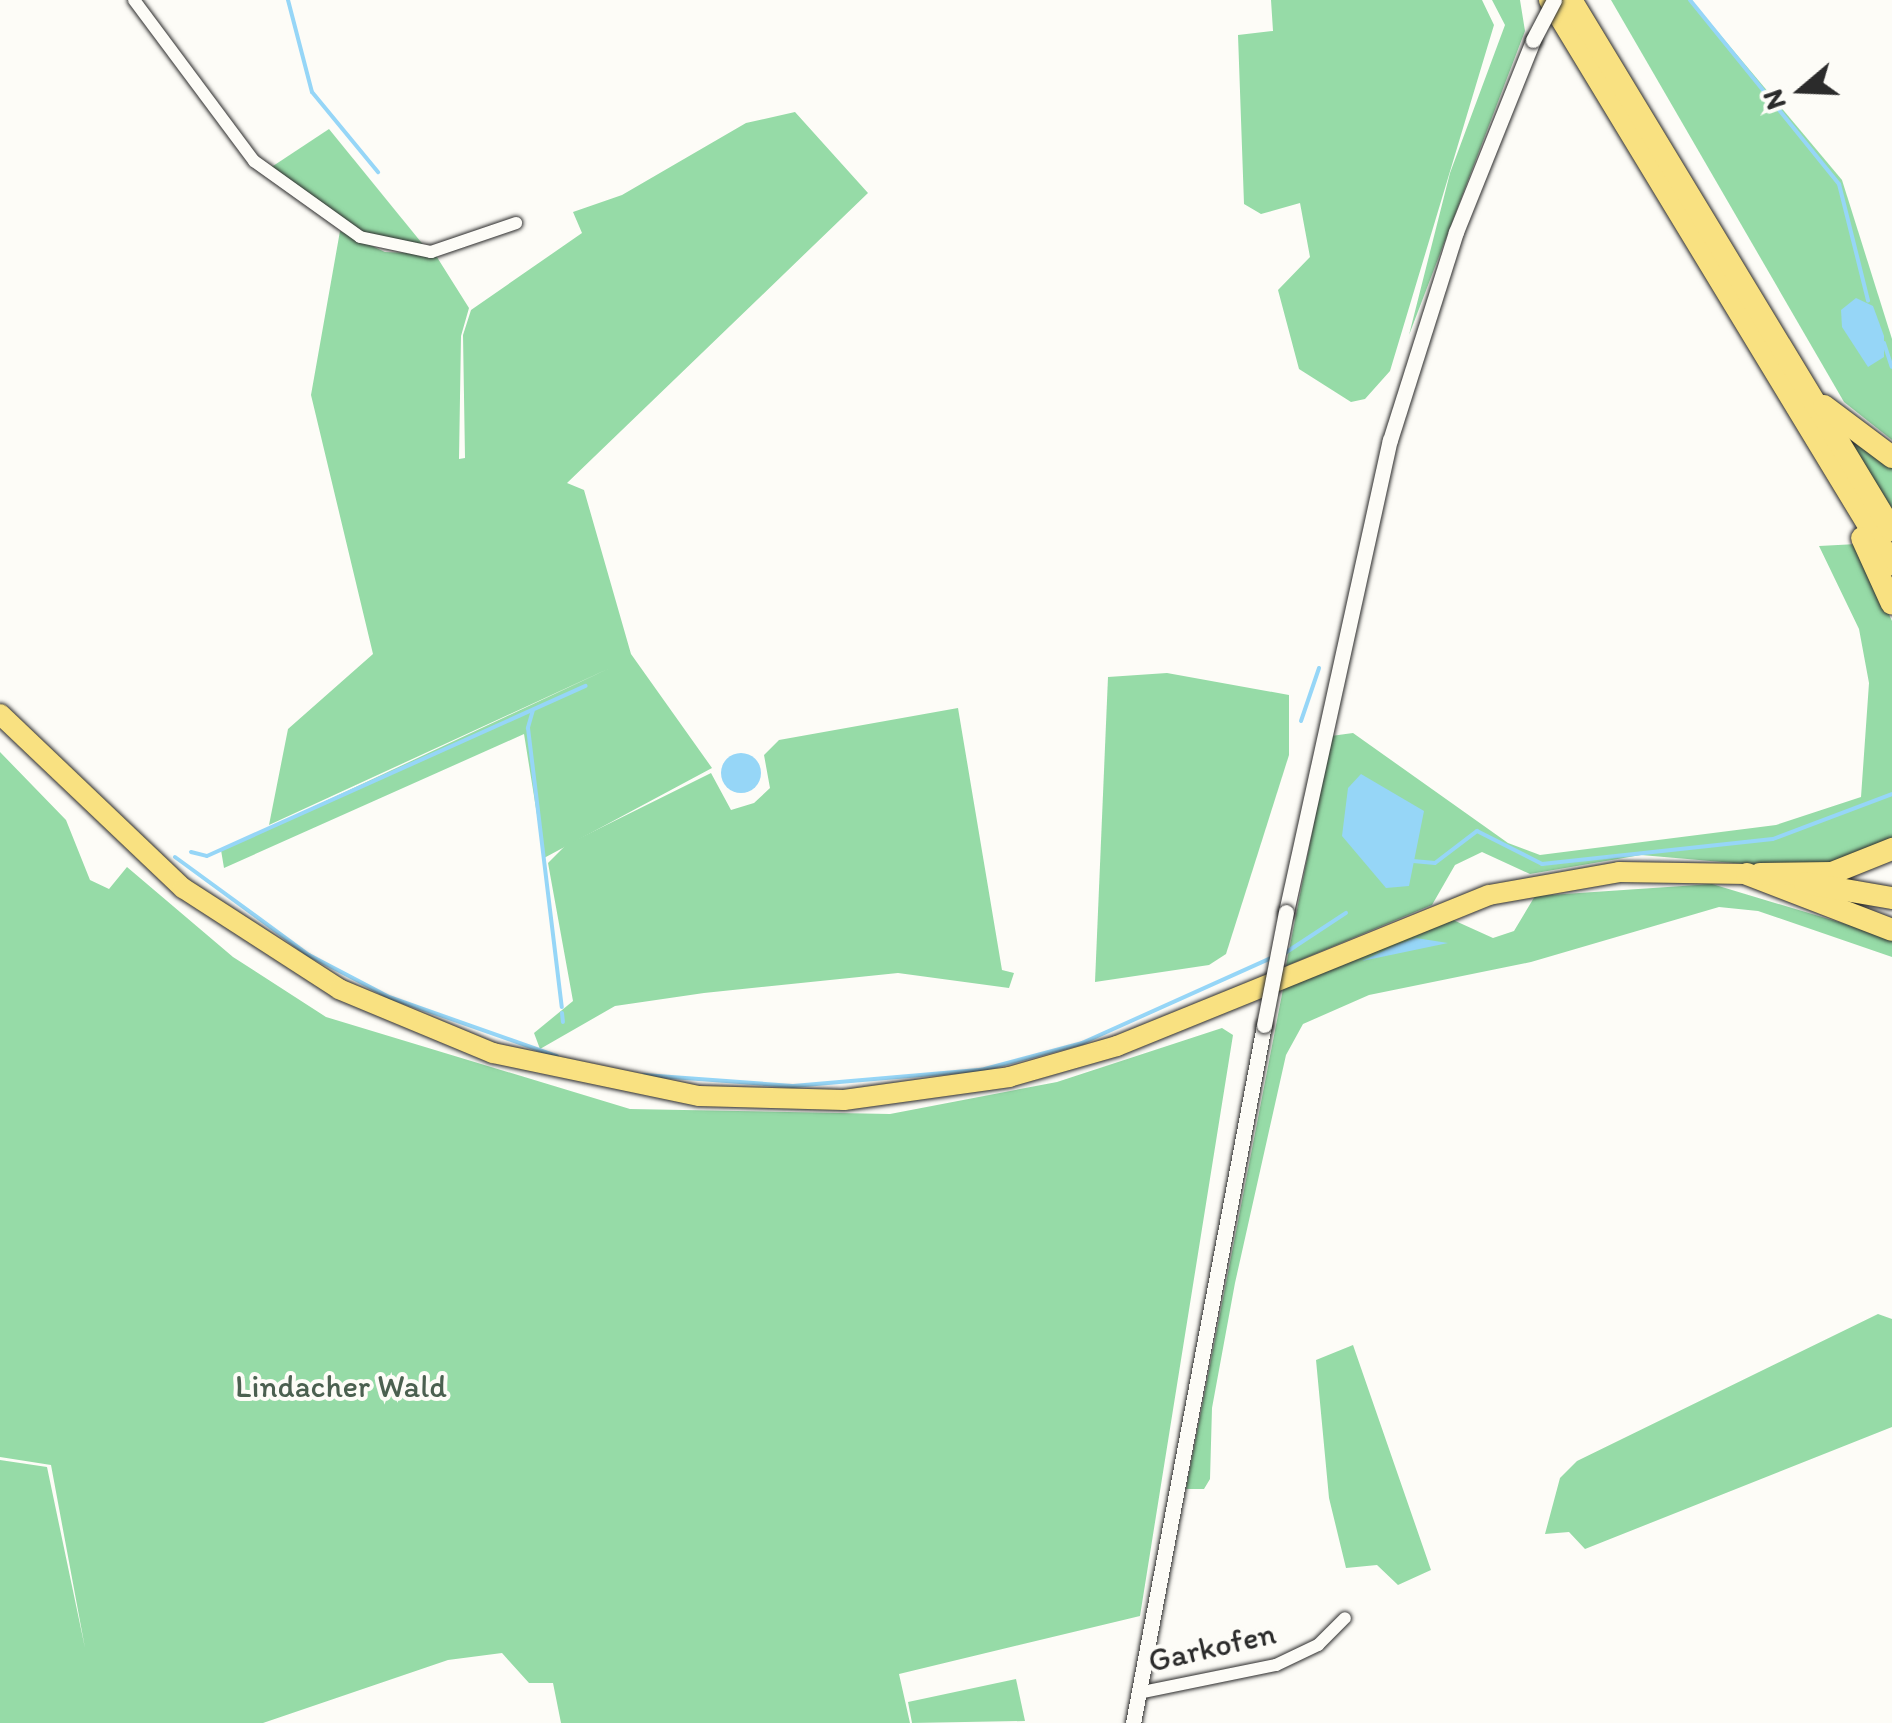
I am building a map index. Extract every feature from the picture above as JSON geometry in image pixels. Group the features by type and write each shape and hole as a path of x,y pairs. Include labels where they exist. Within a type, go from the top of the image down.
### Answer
{"highway":[{"path":"1551,0 1829,468 1892,564"},
{"path":"1570,0 1789,370 1892,530"},
{"path":"1789,370 1834,420 1892,457"},
{"path":"1829,468 1892,604"},
{"path":"0,714 183,888 339,989 551,1070 725,1098 884,1097 1009,1077 1156,1031 1488,895 1620,872 1832,873 1892,849"},
{"path":"1747,874 1892,898"},
{"path":"1747,874 1892,930"}],"street":[{"path":"134,0 254,161 360,237 432,252 516,223"},
{"path":"1133,1723 1286,912 1390,440 1456,232 1551,0"},
{"name":"Garkofen","path":"1138,1693 1276,1665 1318,1646 1345,1618"}],"green space":[{"path":"1271,0 1482,0 1494,25 1390,371 1365,399 1351,402 1299,369 1278,290 1310,257 1300,203 1261,214 1244,204 1238,35 1273,31"},
{"path":"1492,0 1520,0 1525,31 1409,335 1450,173 1505,25"},
{"path":"1611,0 1691,0 1842,180 1892,339 1892,440 1844,402"},
{"path":"795,112 868,193 567,483 584,490 631,654 712,768 544,858 524,734 224,868 221,850 610,668 269,825 288,729 373,654 311,395 340,231 385,252 435,254 469,308 461,336 459,459 465,458 463,335 471,310 582,233 573,212 622,195 746,123"},
{"path":"329,129 425,247 363,235 270,168"},
{"path":"1840,434 1892,468 1892,514"},
{"path":"1857,544 1892,621 1892,840 1852,864 1792,868 1641,855 1530,874 1482,852 1455,865 1432,905 1286,966 1331,736 1353,733 1508,843 1540,855 1776,825 1861,797 1869,683 1859,629 1819,546"},
{"path":"1167,673 1289,695 1289,755 1226,954 1209,965 1095,982 1108,677"},
{"path":"958,708 1002,970 1014,973 1009,988 898,973 704,993 615,1006 540,1049 534,1033 573,1001 548,863 566,845 711,773 731,810 754,803 770,788 764,755 779,740"},
{"name":"Lindacher Wald","path":"0,752 66,820 90,880 109,889 127,867 233,957 326,1017 630,1109 890,1114 1057,1082 1222,1028 1233,1035 1140,1616 899,1674 910,1723 561,1723 553,1683 529,1683 502,1653 448,1660 263,1723 0,1723 0,1460 47,1467 85,1648 51,1465 0,1457"},
{"path":"1712,884 1892,938 1892,957 1758,911 1719,907 1531,962 1369,995 1303,1024 1286,1055 1235,1283 1212,1408 1210,1479 1204,1489 1186,1489 1284,984 1451,919 1493,938 1514,931 1535,896"},
{"path":"1878,1314 1892,1319 1892,1427 1585,1549 1569,1532 1545,1534 1560,1478 1577,1461"},
{"path":"1353,1345 1431,1570 1398,1585 1377,1565 1346,1568 1329,1498 1316,1360"},
{"path":"1016,1679 1025,1721 912,1723 908,1702"}],"water":[{"path":"1856,298 1873,306 1884,336 1884,357 1868,367 1842,327 1841,310"},
{"path":"741,753 755,759 761,773 755,787 741,793 727,787 721,773 727,759"},
{"path":"1361,774 1424,811 1409,886 1386,888 1342,836 1348,788"},
{"path":"1416,938 1448,943 1362,961 1396,945"}],"waterway":[{"path":"288,0 312,92 378,172"},
{"path":"1690,0 1839,184 1868,300"},
{"path":"1884,343 1892,367"},
{"path":"1301,721 1319,668"},
{"path":"191,852 207,856 586,686"},
{"path":"533,710 528,728 562,1007"},
{"path":"1413,861 1435,863 1477,831 1542,864 1773,839 1892,794"},
{"path":"175,857 309,955 389,997 557,1056"},
{"path":"1285,953 1346,913"},
{"path":"644,1075 793,1086 981,1070 1082,1043 1271,958"},
{"path":"562,1013 563,1022"}]}
